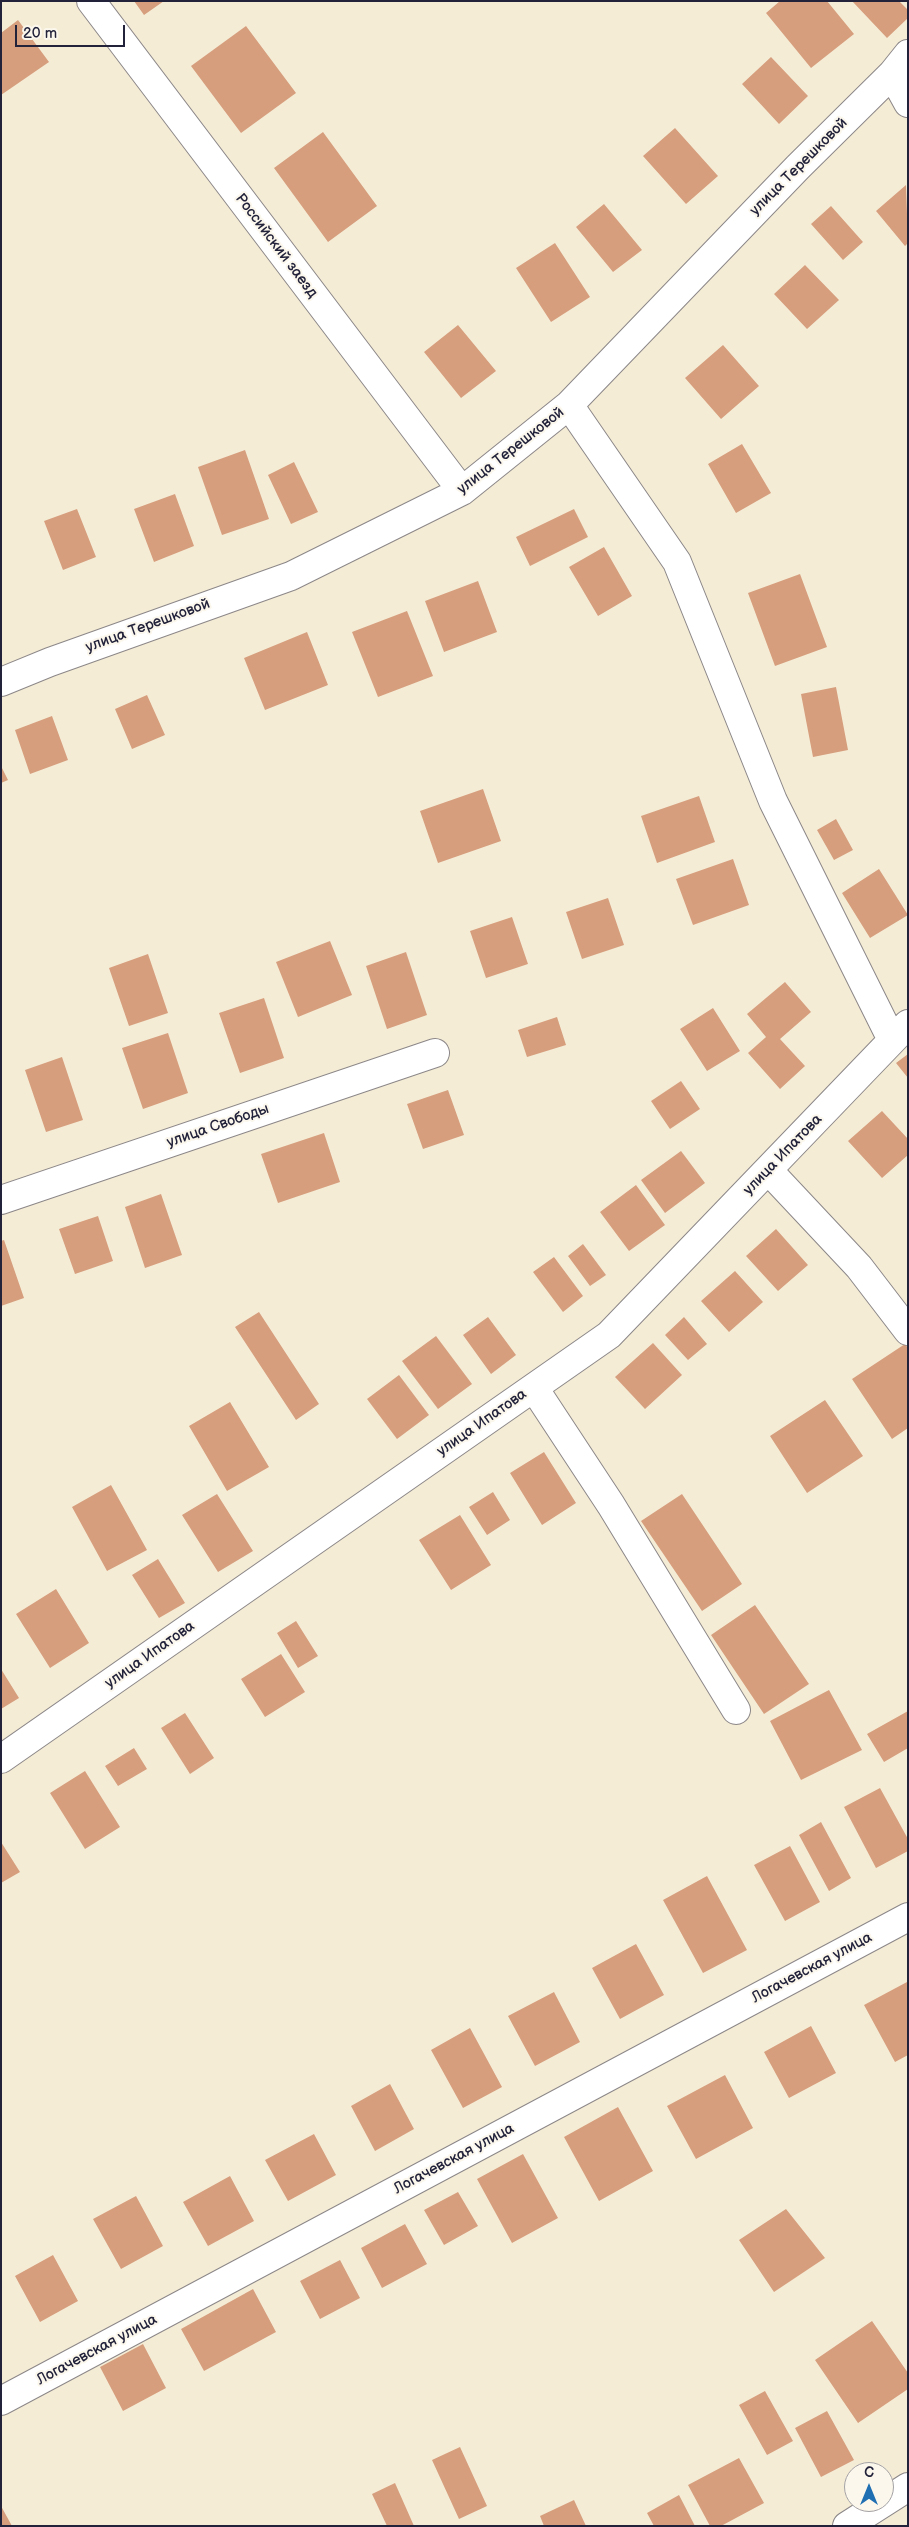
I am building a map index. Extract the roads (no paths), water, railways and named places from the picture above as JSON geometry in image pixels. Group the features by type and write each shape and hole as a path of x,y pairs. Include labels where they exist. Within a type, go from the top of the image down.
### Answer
{"street":[{"name":"Российский заезд","path":"91,1 462,491"},
{"name":"улица Терешковой","path":"1,682 50,662 290,576 462,491 569,405 900,64"},
{"path":"900,64 908,103"},
{"path":"569,405 677,562 773,801 900,1032"},
{"name":"улица Ипатова","path":"1,1758 609,1335 900,1032"},
{"name":"улица Свободы","path":"1,1200 434,1052"},
{"path":"768,1170 859,1267 908,1332"},
{"path":"534,1388 611,1505 736,1710"},
{"name":"Логачевская улица","path":"1,2401 908,1917"},
{"path":"847,2526 908,2487"}]}
